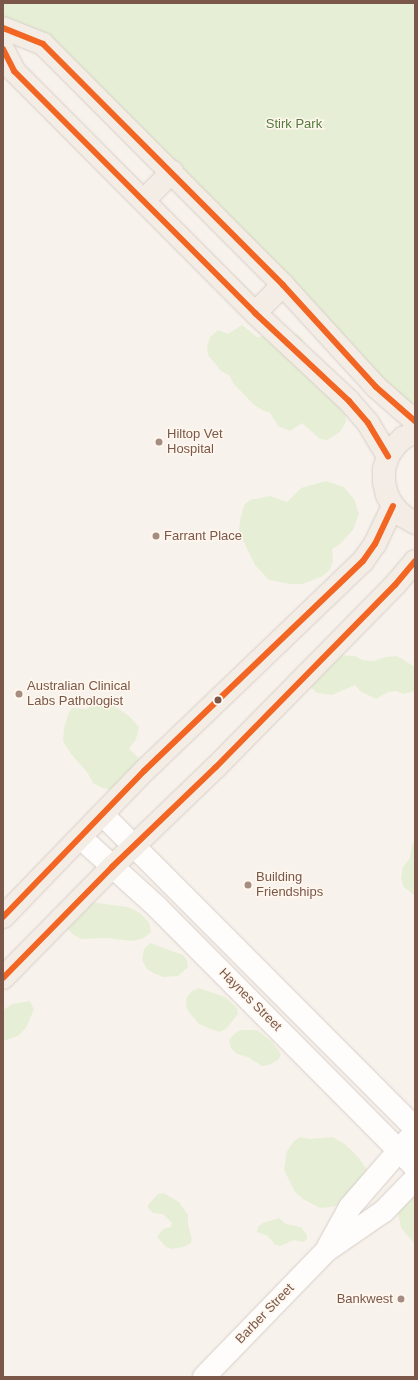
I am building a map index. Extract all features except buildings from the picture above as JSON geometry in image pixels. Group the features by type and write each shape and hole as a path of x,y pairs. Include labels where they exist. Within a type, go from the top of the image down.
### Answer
{"main road":[{"path":"3,28 43,44 283,285 376,387 415,421"},
{"path":"3,49 14,71 255,313 349,401 368,422 388,456"},
{"path":"144,200 172,172"},
{"path":"255,313 283,285"},
{"path":"415,432 404,438 388,456 384,469 384,482 387,495 393,506 403,516 415,523"},
{"path":"3,917 170,745 363,561 375,544 393,506"},
{"path":"3,978 133,846 216,767 395,585 415,560"}],"street":[{"name":"Haynes Street","path":"103,815 415,1128"},
{"name":"Haynes Street","path":"81,838 157,907 415,1167"},
{"path":"326,1251 350,1208 397,1150 415,1133"},
{"path":"326,1251 384,1211 415,1179"},
{"name":"Barber Street","path":"204,1377 326,1251"}],"green space":[{"name":"Stirk Park","path":"3,3 415,3 415,421 43,44 3,28"},
{"path":"242,325 257,337 292,333 298,335 303,340 303,348 345,415 346,422 340,432 327,440 320,439 302,423 290,431 278,426 270,413 254,405 233,383 230,376 221,371 208,355 207,346 210,337 218,330 228,334"},
{"path":"326,481 344,487 354,499 359,514 353,530 339,545 332,549 333,562 329,571 321,577 302,584 290,584 269,580 255,565 239,530 244,505 250,500 270,496 287,502 301,488"},
{"path":"336,655 355,656 363,660 374,661 385,657 397,656 415,667 415,691 403,694 397,691 388,692 376,699 360,691 355,685 332,695 317,693 310,686"},
{"path":"102,701 114,706 129,716 139,727 136,739 129,749 141,760 115,790 102,788 93,783 87,772 71,754 63,741 64,728 68,714 72,708 86,709"},
{"path":"415,840 415,896 404,887 401,879 403,867 410,858 412,844"},
{"path":"89,902 128,907 140,913 149,922 151,932 144,938 133,941 106,938 81,939 72,934 67,928"},
{"path":"150,943 183,955 187,960 188,967 178,976 163,977 153,973 147,969 142,960 144,949"},
{"path":"199,988 225,997 237,1008 238,1014 226,1029 219,1032 199,1024 188,1011 186,1005 187,997 192,991"},
{"path":"30,1001 34,1009 26,1028 18,1036 3,1041 3,1010 13,1004"},
{"path":"241,1030 257,1030 272,1042 281,1054 278,1060 269,1065 262,1066 248,1057 237,1054 231,1048 229,1040 234,1034"},
{"path":"300,1137 309,1139 333,1137 346,1145 359,1158 367,1170 366,1183 344,1203 332,1207 320,1208 303,1199 295,1192 284,1170 287,1151 294,1141"},
{"path":"164,1193 179,1202 188,1215 188,1225 192,1239 190,1244 183,1247 172,1249 166,1247 157,1237 163,1229 171,1227 172,1223 163,1214 153,1213 148,1208 148,1205 158,1194"},
{"path":"415,1197 415,1244 401,1228 397,1208 409,1198"},
{"path":"279,1218 286,1224 301,1227 307,1235 307,1239 304,1242 294,1240 280,1246 275,1245 268,1236 257,1232 258,1227 263,1223"}],"transit line":[{"path":"3,28 43,44 283,285 376,387 415,421"},
{"path":"3,49 14,71 255,313 349,401 368,423 388,456"},
{"path":"3,917 144,771 363,561 375,544 393,506"},
{"path":"3,978 112,867 216,767 395,585 415,561"}],"place":[{"name":"Hiltop Vet Hospital","path":"159,442"},
{"name":"Farrant Place","path":"156,536"},
{"name":"Australian Clinical Labs Pathologist","path":"19,694"},
{"name":"Building Friendships","path":"248,885"},
{"name":"Bankwest","path":"401,1299"}]}
